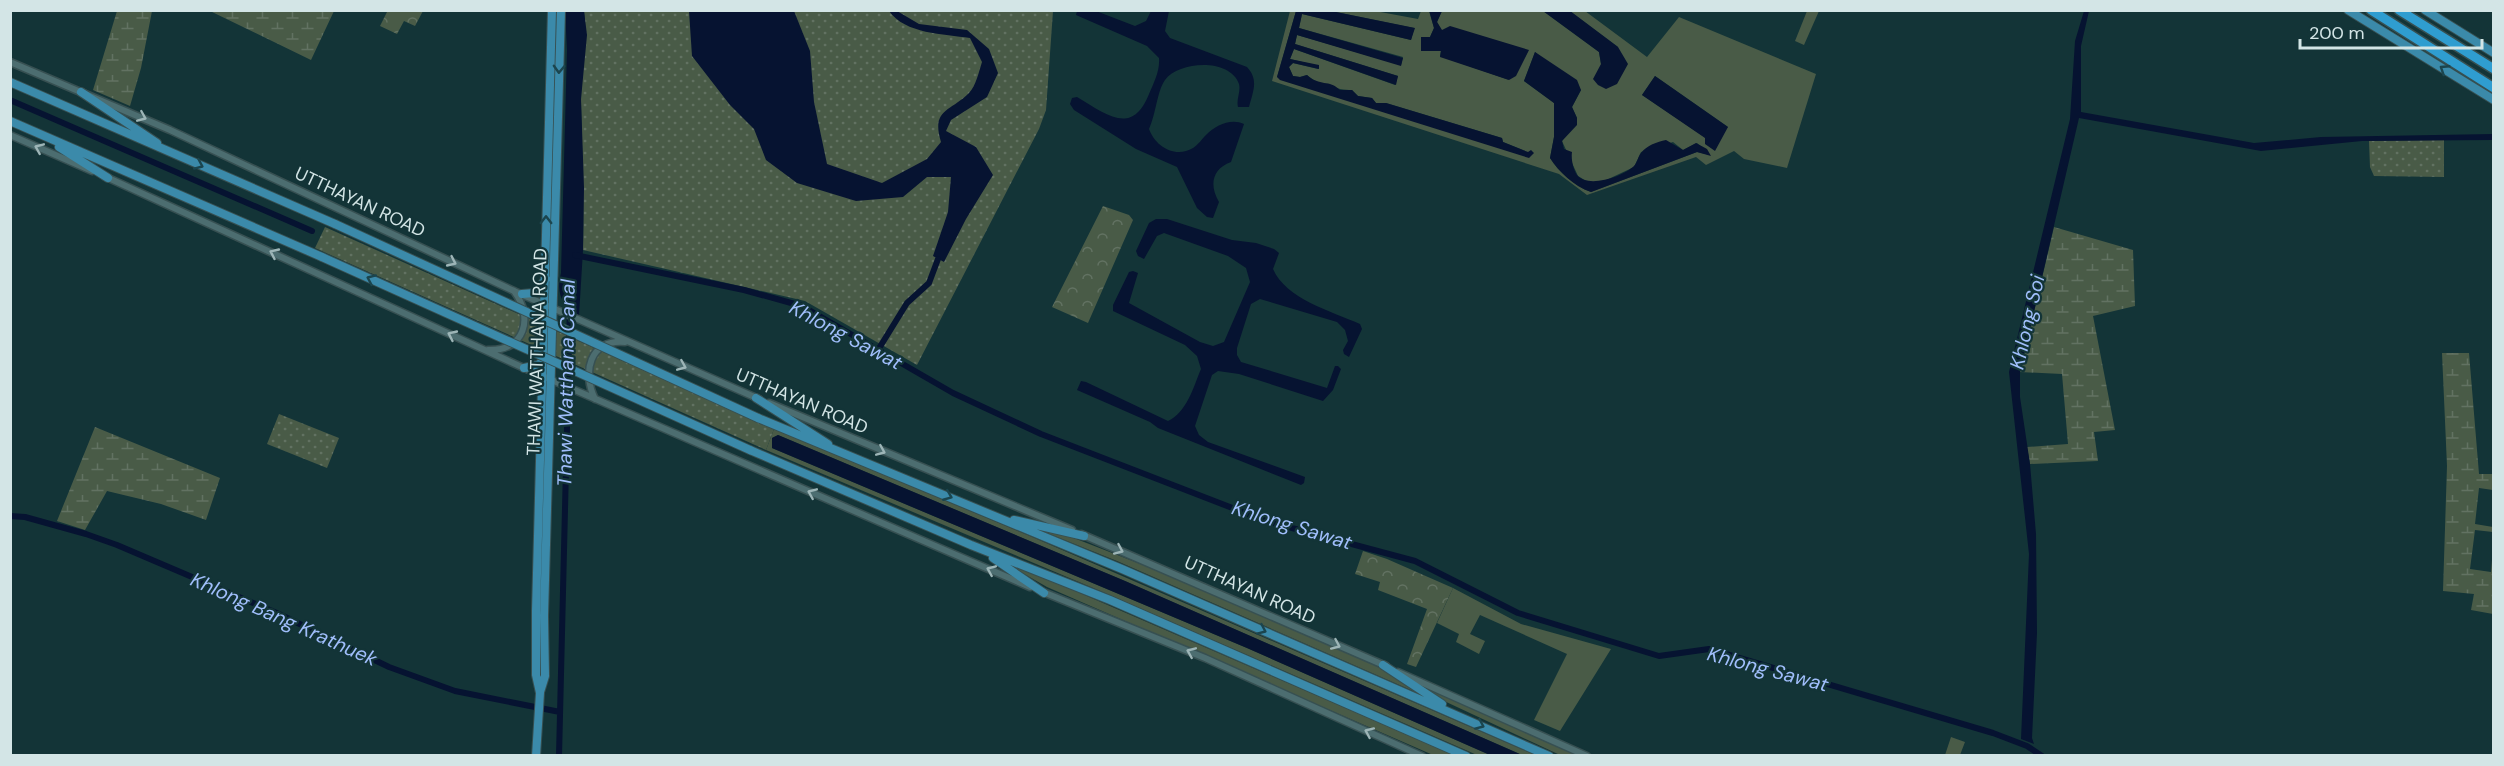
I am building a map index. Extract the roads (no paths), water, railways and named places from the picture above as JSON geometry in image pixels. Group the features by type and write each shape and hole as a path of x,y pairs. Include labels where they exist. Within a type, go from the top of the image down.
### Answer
{"highway":[{"path":"2372,10 2493,88"},
{"path":"2399,10 2493,69"}],"main road":[{"name":"THAWI WATTHANA ROAD","path":"550,379 544,360 552,308 546,279 546,182 552,10"},
{"name":"THAWI WATTHANA ROAD","path":"536,756 540,693 536,675 536,611 550,379 561,10"},
{"path":"2348,10 2493,100"},
{"path":"2425,10 2493,53"},
{"path":"551,30 560,30"},
{"name":"UTTHAYAN ROAD","path":"10,82 334,224 758,418 1000,518 1549,756"},
{"path":"81,92 170,152"},
{"path":"10,121 322,257 750,450 971,545 1121,605 1466,756"},
{"path":"27,129 108,178"},
{"path":"546,182 556,182"},
{"path":"518,292 534,293 546,279"},
{"path":"524,368 533,367 544,360"},
{"path":"756,398 848,457"},
{"path":"1000,518 1084,536"},
{"path":"971,545 1044,592"},
{"path":"1383,665 1461,717"}],"street":[{"name":"UTTHAYAN ROAD","path":"10,62 181,135 628,343 1084,536 1587,756"},
{"path":"10,135 524,368 1044,592 1205,658 1422,756"},
{"path":"486,350 506,348 520,336 524,328 525,309 518,292"},
{"path":"595,399 588,383 590,363 596,352 607,345 628,343"}],"water":[{"path":"1429,10 1442,11 1437,22 1442,30 1450,26 1529,50 1516,76 1509,80 1440,57 1441,51 1421,51 1421,37 1430,37 1434,28"},
{"path":"565,11 584,11 587,35 581,99 584,188 579,316 564,303 559,287 567,50"},
{"path":"689,11 794,11 810,51 814,102 827,164 882,183 927,159 941,142 938,123 940,117 971,90 982,62 970,38 915,29 896,19 889,11 897,11 919,24 967,30 989,49 998,73 987,97 951,120 946,131 976,147 993,175 966,219 944,262 933,256 948,212 951,177 927,177 903,197 856,201 797,183 766,160 754,129 730,105 692,56"},
{"path":"1077,11 1096,11 1135,26 1146,21 1151,11 1169,11 1165,31 1170,38 1247,67 1251,72 1254,86 1249,107 1238,107 1239,84 1226,70 1204,65 1181,69 1172,74 1162,85 1149,129 1156,141 1166,149 1179,152 1193,148 1210,131 1219,126 1229,122 1244,124 1231,162 1220,169 1214,178 1214,190 1219,202 1213,218 1207,217 1197,208 1177,167 1136,149 1074,110 1070,104 1072,98 1077,97 1108,115 1126,118 1135,115 1149,94 1159,63 1159,58 1147,46 1076,15"},
{"path":"1296,11 1331,11 1415,28 1411,40 1302,14 1299,28 1403,58 1401,66 1297,35 1295,44 1398,76 1396,85 1294,49 1290,59 1319,65 1319,69 1293,63 1289,67 1293,76 1307,75 1340,90 1352,90 1358,96 1372,98 1376,103 1386,103 1502,138 1503,142 1528,152 1531,150 1534,153 1529,158 1280,80 1277,77"},
{"path":"1543,11 1570,11 1618,47 1628,64 1617,84 1606,89 1598,85 1593,79 1601,64 1599,52"},
{"name":"Khlong Soi","path":"2084,11 2089,11 2081,46 2081,112 2254,143 2321,137 2493,134 2493,140 2362,141 2261,151 2079,118 2020,372 2020,397 2030,464 2036,534 2037,633 2032,738 2034,744 2021,739 2029,554 2009,372 2070,119 2075,41"},
{"path":"1535,52 1577,80 1581,90 1572,107 1577,118 1577,125 1562,141 1564,149 1572,152 1574,170 1582,179 1606,180 1622,174 1634,166 1646,148 1666,140 1683,150 1696,143 1707,149 1711,156 1697,152 1591,192 1579,186 1562,173 1550,158 1554,137 1554,103 1524,81"},
{"path":"1655,76 1728,127 1715,151 1705,144 1705,138 1642,95"},
{"path":"1156,219 1167,219 1232,240 1256,243 1274,249 1279,253 1273,269 1288,288 1310,303 1360,324 1362,329 1349,357 1344,354 1343,350 1348,341 1345,330 1337,322 1260,299 1251,304 1237,348 1237,355 1241,362 1327,388 1335,366 1338,366 1341,369 1333,390 1323,401 1239,374 1218,371 1212,375 1195,426 1199,435 1208,442 1305,477 1301,485 1158,428 1150,422 1077,390 1081,381 1086,382 1168,421 1185,406 1192,391 1201,369 1197,356 1185,345 1113,311 1113,305 1129,272 1138,273 1129,303 1200,342 1213,346 1224,342 1250,282 1246,268 1228,256 1164,233 1157,236 1144,259 1138,256 1136,251 1149,223"},
{"path":"778,435 1125,581 1522,755 1490,755 1247,648 772,448 772,438"}],"waterway":[{"path":"10,100 312,231"},
{"name":"Khlong Sawat","path":"575,255 744,290 802,306 953,393 1041,434 1266,521 1415,561 1518,613 1659,656 1709,649 1993,733 2027,746 2042,756"},
{"path":"878,350 907,303 929,283 938,259"},
{"name":"Thawi Watthana Canal","path":"559,756 570,303"},
{"name":"Khlong Bang Krathuek","path":"10,516 25,517 117,545 279,614 389,667 455,691 560,712"}]}
